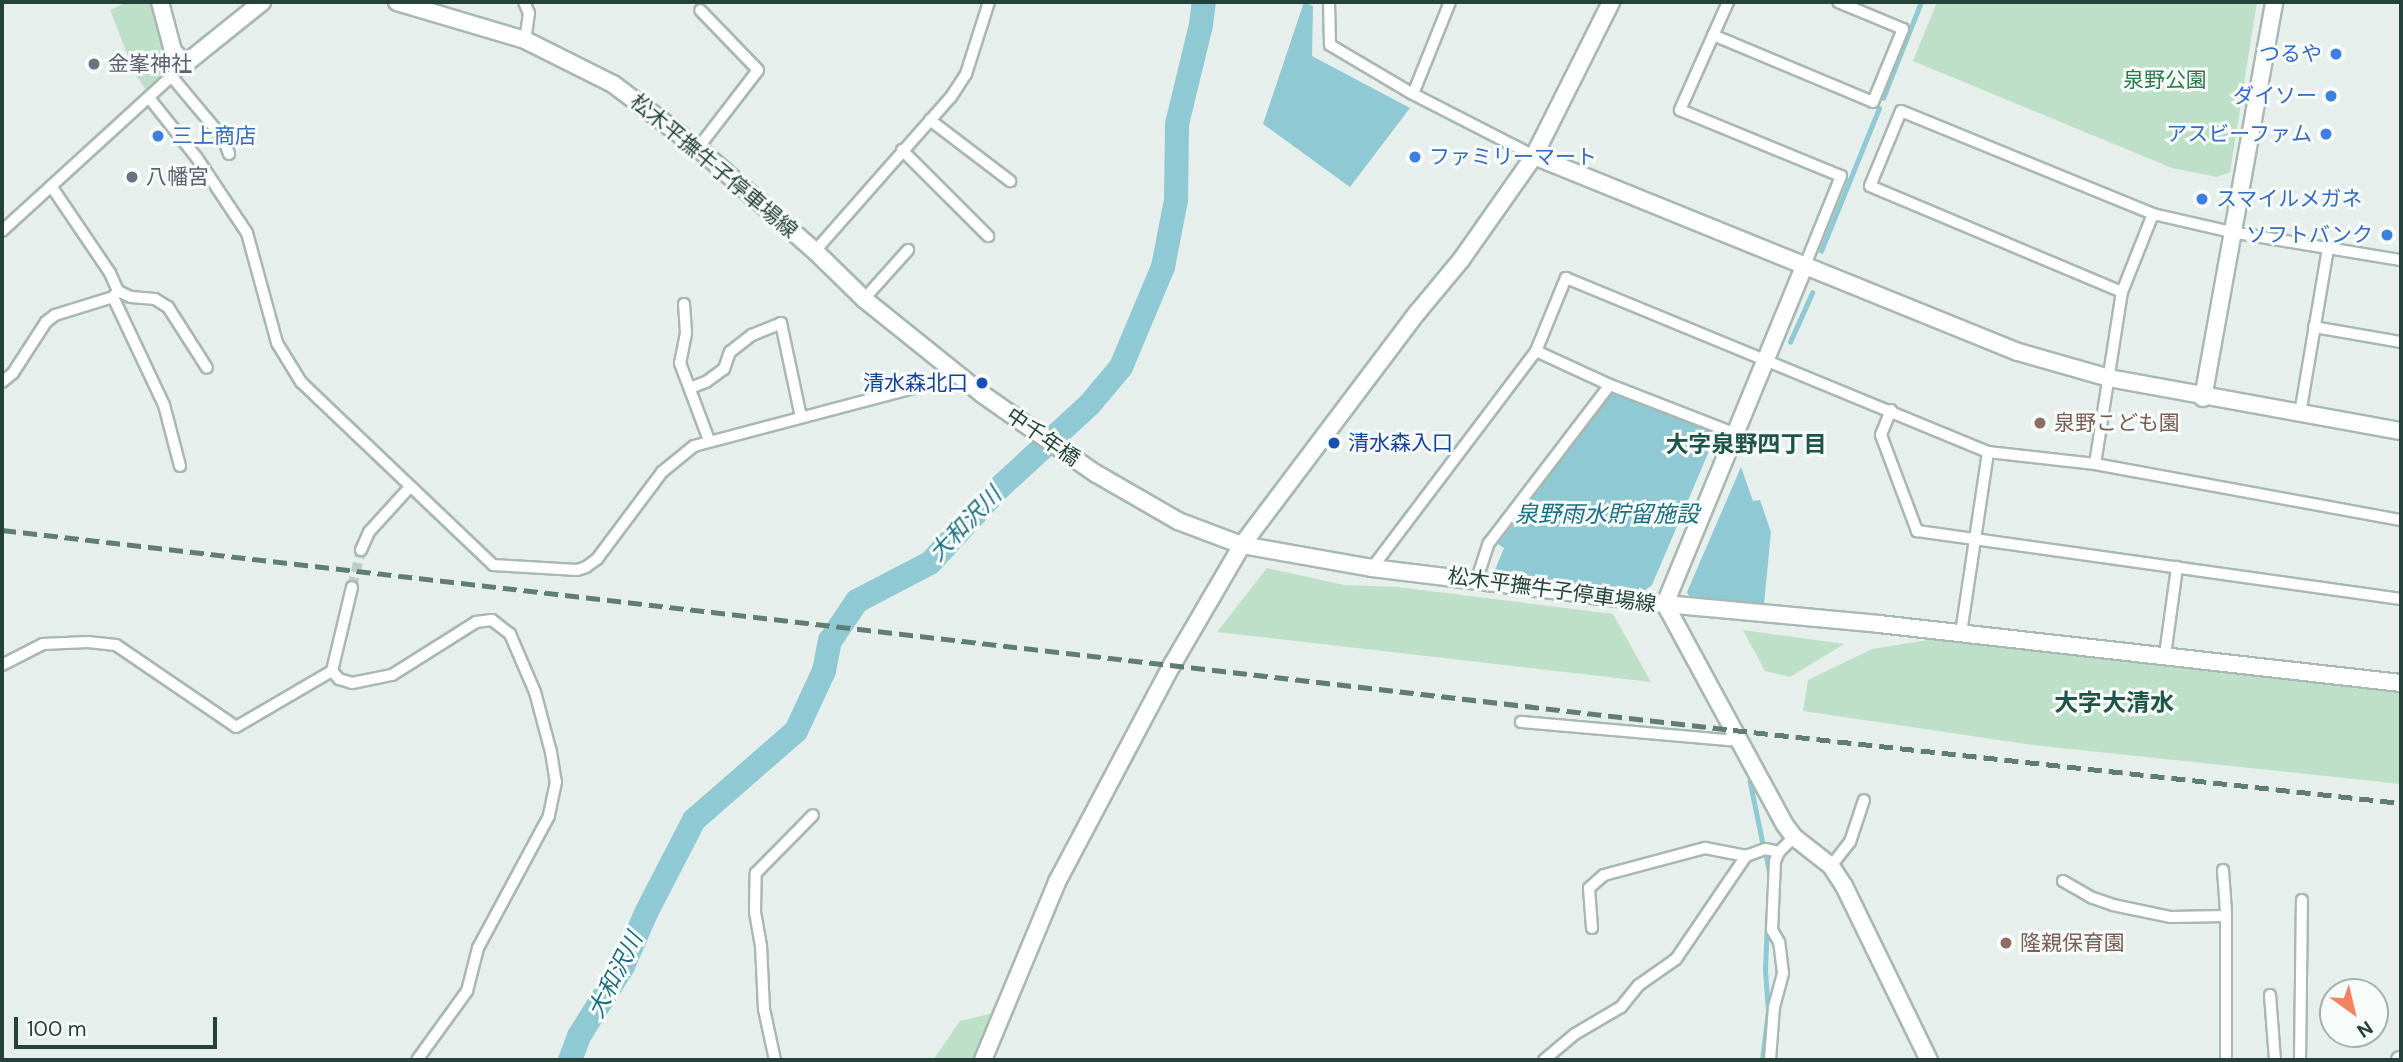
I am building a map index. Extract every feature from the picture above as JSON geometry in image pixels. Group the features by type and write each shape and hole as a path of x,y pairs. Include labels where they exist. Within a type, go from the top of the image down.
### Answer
{"street":[{"path":"160,2 173,51 185,64"},
{"path":"2,231 150,99 185,64 262,2"},
{"name":"松木平撫牛子停車場線","path":"397,2 525,40 613,84 698,148 815,251 864,299 990,400"},
{"path":"524,2 529,13 525,40"},
{"path":"815,251 951,97 966,74 989,2"},
{"path":"1329,2 1330,45 1413,94 1534,156 2018,352 2109,379 2203,398 2401,431"},
{"path":"1413,94 1450,2"},
{"path":"984,1060 1057,882 1172,665 1242,545 1417,313 1461,260 1534,156 1611,2"},
{"path":"1728,2 1679,110 1841,176 1665,604 1961,633 2401,683"},
{"path":"1713,35 1873,102 1903,29 1839,2"},
{"path":"2203,398 2274,2"},
{"path":"698,148 758,70 700,10"},
{"path":"716,27 726,16"},
{"path":"172,77 223,138 229,154"},
{"path":"150,99 197,158 247,233 277,343 301,382 493,565 576,570 597,559 662,472 685,453 709,440 944,380 956,373"},
{"path":"2122,292 1870,186 1901,111 2153,214 2231,232 2401,260"},
{"path":"930,120 1010,181"},
{"path":"902,150 988,236"},
{"path":"51,186 110,273 116,294 164,405 180,466"},
{"path":"2095,464 2122,292 2153,214"},
{"path":"2300,414 2328,248"},
{"path":"864,299 908,250"},
{"path":"1372,568 1536,351 1566,278 1988,452 2095,464 2401,520"},
{"path":"2,382 13,373 46,321 55,315 116,294 155,299 168,307 207,368"},
{"path":"684,304 685,333 680,363 709,440"},
{"path":"690,388 706,382 724,369 730,352 752,335 780,323 801,416"},
{"path":"2314,327 2401,342"},
{"path":"1536,351 1610,385 1734,433"},
{"path":"1477,579 1489,543 1610,385"},
{"name":"中千年橋","path":"990,400 1094,473"},
{"path":"1891,410 1881,435 1917,531 2401,599"},
{"path":"1961,633 1978,539 1988,452"},
{"name":"松木平撫牛子停車場線","path":"1094,473 1178,521 1242,545 1372,568 1665,604 1794,837 1830,866 1844,886 1929,1060"},
{"path":"361,550 369,532 410,487"},
{"path":"2165,655 2177,568"},
{"path":"2,665 43,644 88,642 116,645 236,727 332,671 352,587"},
{"path":"332,671 339,679 352,683 392,675 469,625 492,620 510,634 535,692 548,741 556,782 549,816 478,948 467,991 417,1060"},
{"path":"1521,722 1740,741"},
{"path":"1830,866 1850,842 1864,800"},
{"path":"775,1060 764,1009 761,946 755,912 756,873 813,815"},
{"path":"1770,1060 1774,1007 1783,973 1779,942 1772,930 1775,861 1779,852 1794,837"},
{"path":"1592,928 1589,888 1604,875 1704,848 1746,856 1765,849 1779,852"},
{"path":"1544,1060 1575,1034 1621,1007 1639,985 1676,959 1746,856"},
{"path":"2223,870 2227,1060"},
{"path":"2063,881 2113,905 2170,917 2226,916"},
{"path":"2300,1060 2307,924 2302,900"},
{"path":"2270,995 2275,1060"}],"green space":[{"path":"127,2 152,2 169,69 147,92 135,74 110,10"},
{"name":"泉野公園","path":"1937,2 2257,2 2230,172 2217,177 2172,168 1913,61"},
{"path":"1267,568 1344,585 1398,587 1613,614 1651,682 1217,632"},
{"path":"1743,630 1844,644 1790,677 1765,671"},
{"path":"1947,637 2244,675 2300,677 2401,689 2401,784 2033,745 1803,711 1808,680 1872,649"},
{"path":"994,1013 977,1060 933,1060 960,1021"}],"water":[{"path":"1304,2 1313,6 1312,56 1410,108 1350,187 1263,124"},
{"name":"泉野雨水貯留施設","path":"1616,394 1714,433 1715,437 1652,585 1644,591 1494,572 1504,548 1498,544 1610,395"},
{"path":"1741,467 1753,501 1760,500 1771,532 1764,604 1689,596 1687,592"}],"waterway":[{"name":"大和沢川","path":"570,1060 579,1036 623,966 646,913 694,820 796,731 824,671 830,641 857,601 930,563 999,488 1090,404 1121,367 1163,267 1176,200 1177,124 1204,2"},
{"path":"1883,98 1921,2"},
{"path":"1821,251 1879,108"},
{"path":"1790,342 1812,293"},
{"path":"1750,781 1763,844"},
{"path":"1766,854 1770,874"},
{"path":"1762,1060 1768,1011 1765,970 1767,921"}],"tunnel":[{"path":"352,587 361,550"}],"railway":[{"path":"2,530 1733,730 2401,803"}],"place":[{"name":"つるや","path":"2336,54"},
{"name":"金峯神社","path":"94,64"},
{"name":"ダイソー","path":"2331,96"},
{"name":"アスビーファム","path":"2326,134"},
{"name":"三上商店","path":"158,136"},
{"name":"ファミリーマート","path":"1415,157"},
{"name":"八幡宮","path":"132,177"},
{"name":"スマイルメガネ","path":"2202,199"},
{"name":"ソフトバンク","path":"2387,235"},
{"name":"清水森北口","path":"982,383"},
{"name":"泉野こども園","path":"2040,423"},
{"name":"清水森入口","path":"1334,443"},
{"name":"隆親保育園","path":"2006,943"}],"district":[{"name":"大字泉野四丁目","path":"1746,444"},
{"name":"大字大清水","path":"2114,703"}]}
